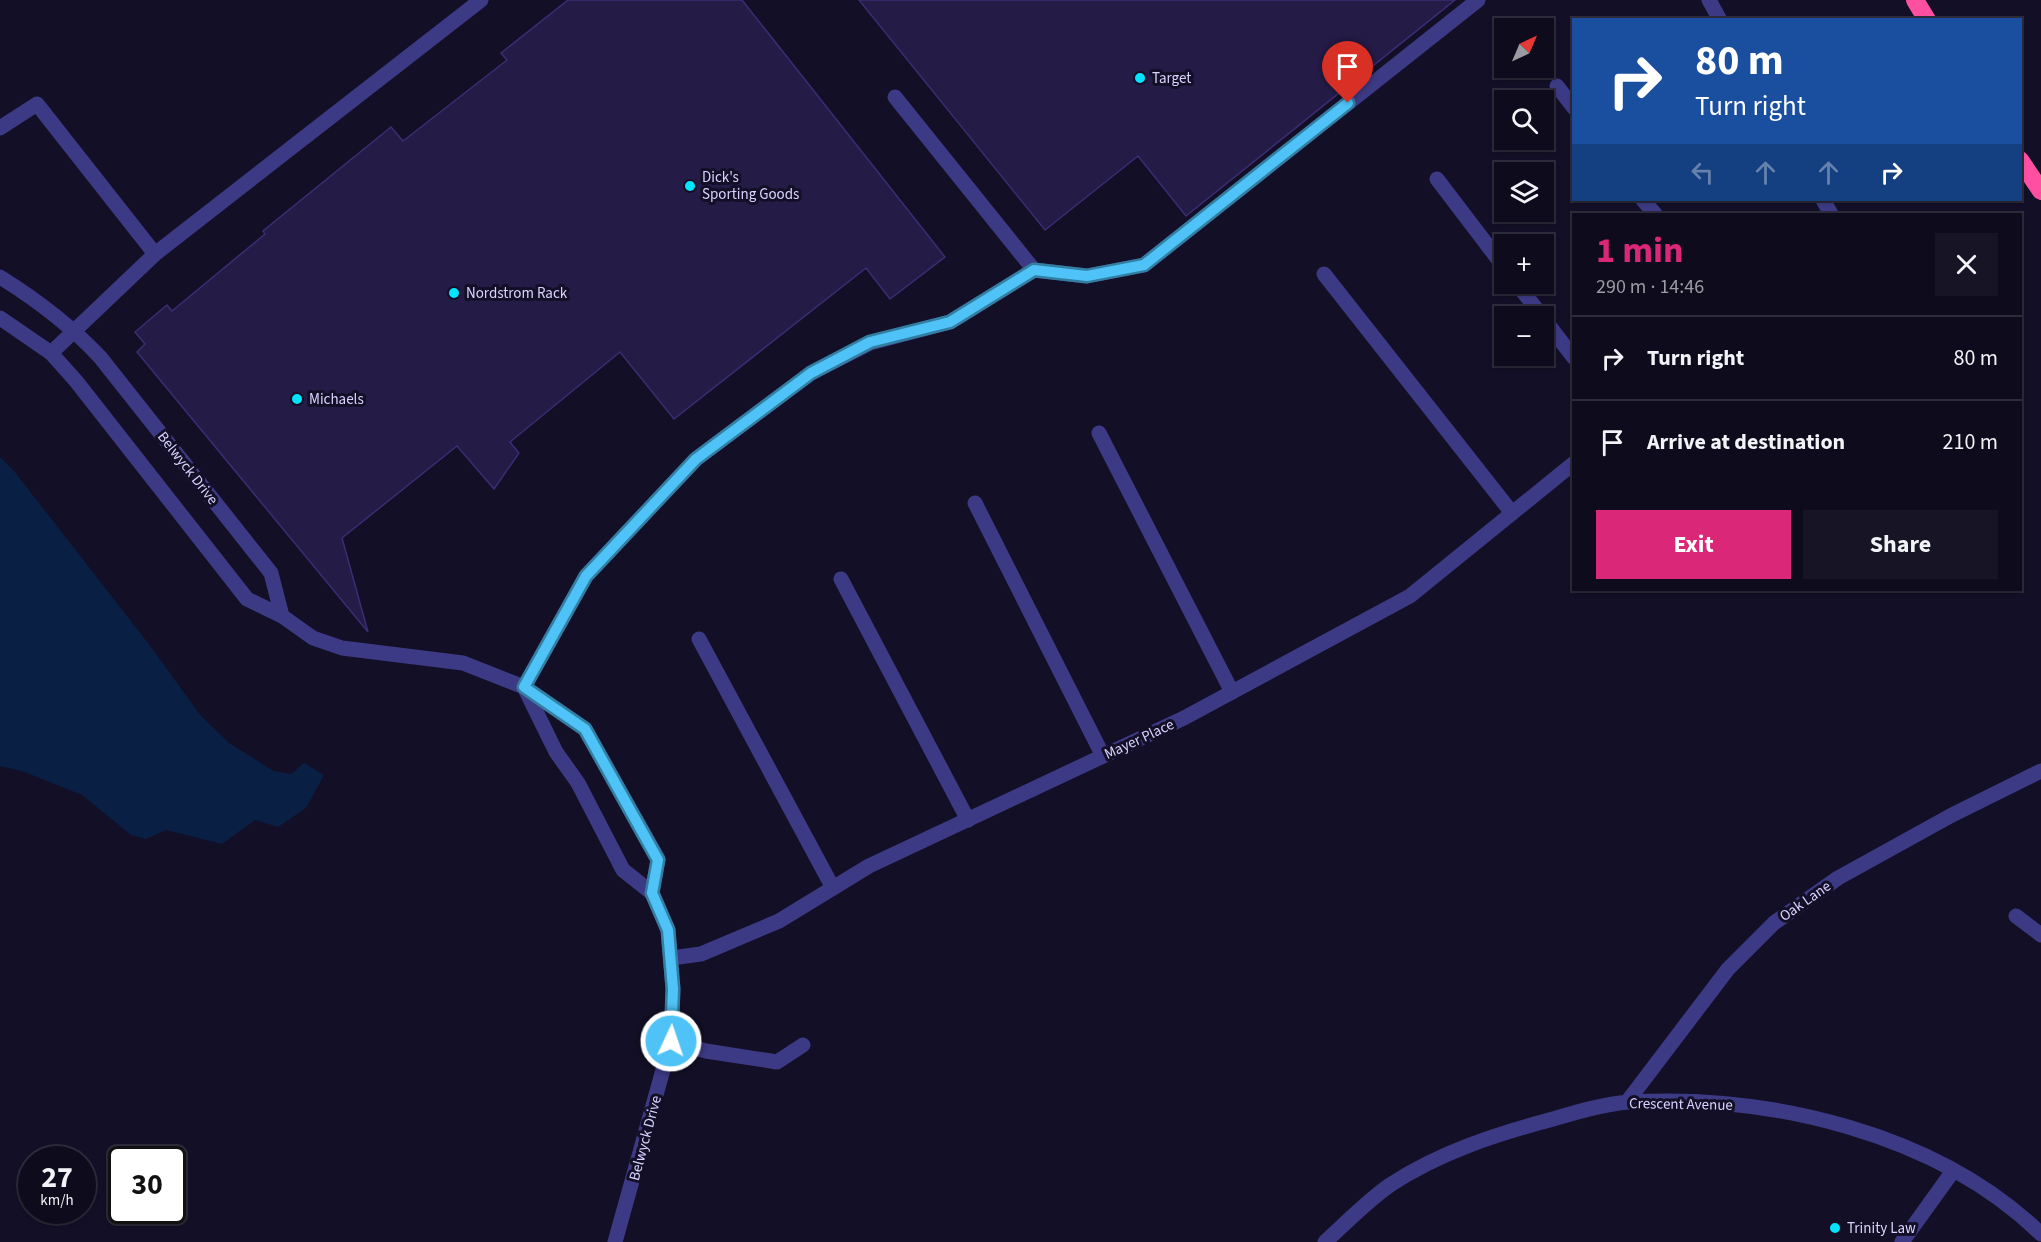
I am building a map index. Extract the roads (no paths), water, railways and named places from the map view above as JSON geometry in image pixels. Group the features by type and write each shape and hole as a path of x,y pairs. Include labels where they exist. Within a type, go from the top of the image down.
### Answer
{"highway":[{"path":"1915,0 1927,18"},
{"path":"2024,166 2041,184"},
{"path":"2024,166 2041,191"}],"street":[{"path":"51,353 155,254 481,0"},
{"path":"524,687 586,576 696,459 811,373 870,342 950,322 1034,270 1087,276 1144,265 1478,0"},
{"path":"1709,0 1719,18"},
{"path":"1557,86 1572,105"},
{"path":"895,97 1034,270"},
{"path":"0,128 37,104 155,254"},
{"path":"1437,179 1494,254"},
{"path":"1644,201 1654,213"},
{"path":"1324,274 1512,513"},
{"name":"Belwyck Drive","path":"0,277 32,297 75,330 100,357 271,573 282,616"},
{"path":"1525,294 1534,306"},
{"path":"0,318 51,353 76,381 247,598 282,616 313,638 342,648 463,663 524,687 585,729 658,860 652,893"},
{"path":"1554,332 1572,355"},
{"path":"1099,433 1232,692"},
{"name":"Mayer Place","path":"671,958 701,954 779,921 869,866 1184,718 1410,596 1572,465"},
{"path":"975,503 1103,756"},
{"path":"841,579 968,820"},
{"path":"699,639 833,888"},
{"name":"Belwyck Drive","path":"524,687 556,752 578,783 623,870 652,893 668,930 673,989 671,1041 615,1242"},
{"name":"Oak Lane","path":"1627,1102 1728,969 1774,923 1838,878 1952,814 2041,771"},
{"path":"2016,916 2041,935"},
{"path":"671,1041 706,1051 777,1062 803,1045"},
{"name":"Crescent Avenue","path":"1325,1242 1390,1186 1445,1156 1493,1135 1581,1111 1627,1102 1697,1102 1761,1107 1826,1120 1896,1143 1953,1171 2022,1215 2041,1234"},
{"path":"1902,1242 1953,1171"}],"water":[{"path":"0,457 14,471 148,643 201,716 229,743 274,771 291,774 304,763 324,775 306,808 278,827 255,820 222,844 166,830 146,839 131,835 82,795 22,771 0,766"}],"place":[{"name":"Target","path":"1140,78"},
{"name":"Dick's Sporting Goods","path":"690,186"},
{"name":"Nordstrom Rack","path":"454,293"},
{"name":"Michaels","path":"297,399"},
{"name":"Trinity Law","path":"1835,1228"}]}
